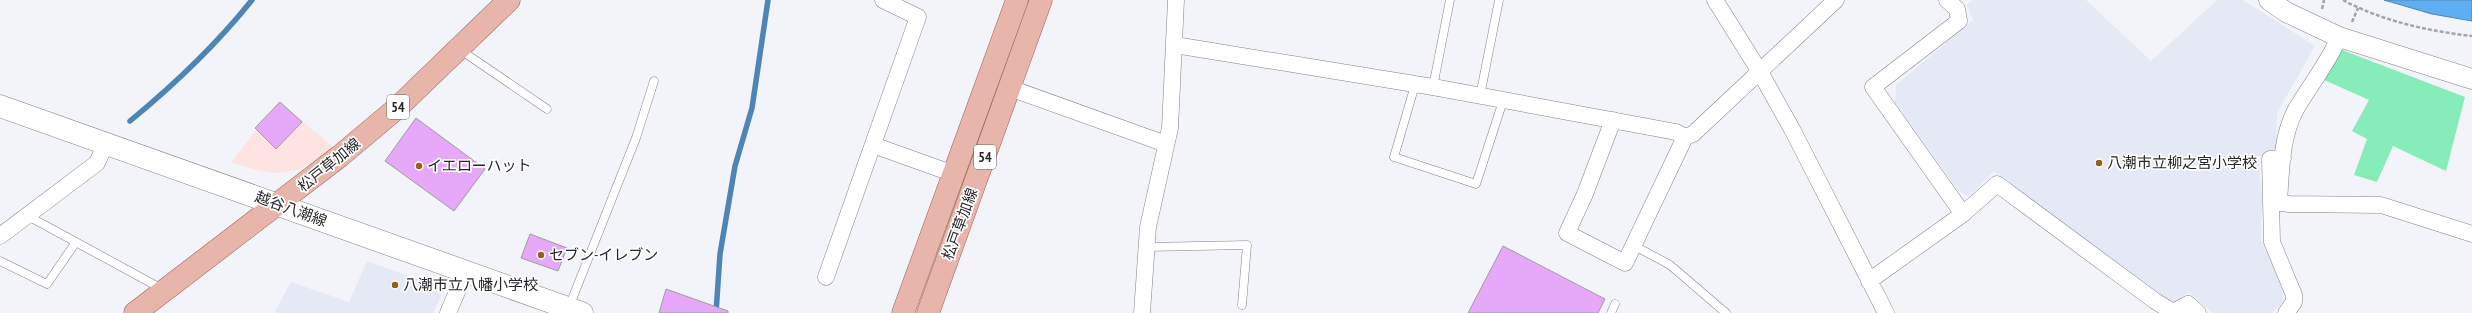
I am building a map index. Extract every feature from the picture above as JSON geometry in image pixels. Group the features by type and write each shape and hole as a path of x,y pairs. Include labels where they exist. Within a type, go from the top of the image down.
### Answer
{"main road":[{"name":"松戸草加線","path":"135,313 279,204 396,109 509,0"},
{"name":"松戸草加線","path":"903,313 1016,0"},
{"name":"松戸草加線","path":"928,313 1041,0"},
{"name":"越谷八潮線","path":"0,106 279,204 576,311"}],"street":[{"path":"826,277 918,17 883,0"},
{"path":"1142,313 1148,227 1170,128 1176,0"},
{"path":"1716,0 1760,72 1886,313"},
{"path":"1613,120 1585,194 1567,233 1625,263 1685,137 1692,134 1836,0"},
{"path":"1948,0 1957,9 1959,21 1873,87 1963,214"},
{"path":"2269,0 2286,12 2339,37 2472,79"},
{"path":"2286,313 2294,302 2294,295 2272,242 2275,202 2283,158 2294,112 2334,49 2339,37"},
{"path":"1175,45 1433,87 1676,132 1685,137"},
{"path":"1010,88 1166,144"},
{"path":"0,236 97,163 106,143"},
{"path":"873,145 954,174"},
{"path":"1870,281 1963,214 1997,184 2155,301 2173,312 2188,304 2198,313"},
{"path":"2275,202 2380,205 2472,234"},
{"path":"448,313 466,271"}],"lane":[{"path":"1433,87 1450,0"},
{"path":"1480,96 1500,0"},
{"path":"458,49 547,109"},
{"path":"576,311 654,82"},
{"path":"1415,85 1394,157 1476,184 1503,101"},
{"path":"28,216 164,290"},
{"path":"0,261 47,284 76,242"},
{"path":"1146,247 1247,245 1242,305"},
{"path":"1633,245 1670,266 1726,313"},
{"path":"1611,313 1615,304"}],"path":[{"path":"2343,0 2358,8 2422,29 2472,36"}],"shaded area":[{"name":"八潮市立柳之宮小学校","path":"1973,0 2086,0 2151,61 2217,0 2243,0 2315,46 2277,113 2276,152 2258,156 2262,196 2261,241 2284,289 2283,302 2272,313 2212,313 2189,292 2171,305 1994,171 1969,196 1959,192 1895,102 1896,85 1973,20 1967,5"},
{"path":"279,101 333,147 312,163 297,170 276,173 252,169 231,162"},
{"name":"八潮市立八幡小学校","path":"367,261 444,289 433,313 274,313 291,282 349,302"}],"green space":[{"path":"2342,50 2465,97 2446,171 2393,146 2377,182 2354,175 2367,139 2352,131 2369,100 2322,79"}],"water":[{"path":"2384,0 2472,0 2472,21 2432,14"}],"building":[{"path":"280,102 302,122 276,149 255,128"},
{"path":"416,118 485,169 454,211 385,161"},
{"path":"530,234 567,248 558,271 521,258"},
{"path":"1503,246 1605,299 1598,313 1468,313"},
{"path":"666,289 728,311 728,313 659,313"}],"waterway":[{"path":"130,121 194,64 224,33 252,0"},
{"path":"716,313 720,254 735,166 752,108 768,0"}],"place":[{"name":"八潮市立柳之宮小学校","path":"2099,163"},
{"name":"イエローハット","path":"419,166"},
{"name":"セブン-イレブン","path":"541,255"},
{"name":"八潮市立八幡小学校","path":"395,285"}]}
